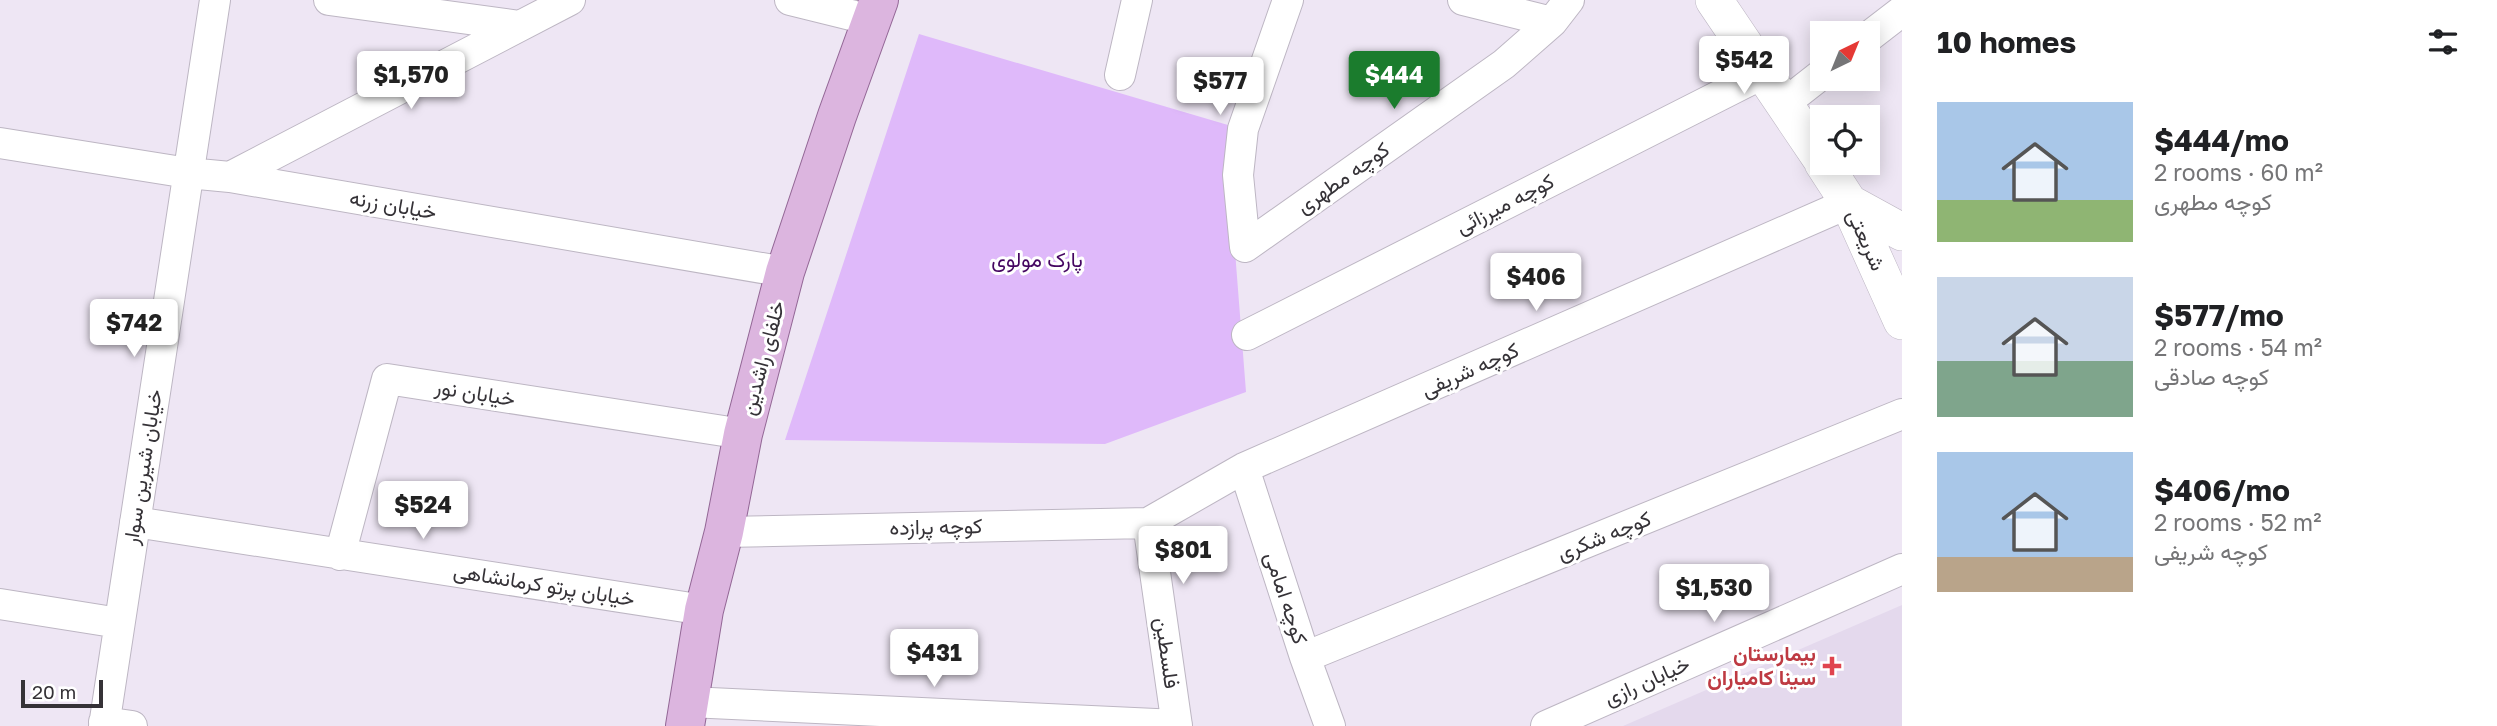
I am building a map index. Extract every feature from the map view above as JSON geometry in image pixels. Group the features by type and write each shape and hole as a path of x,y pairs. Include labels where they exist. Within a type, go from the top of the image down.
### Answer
{"main road":[{"name":"خلفای راشدین","path":"687,714 704,610 724,532 743,434 785,272 875,10"}],"street":[{"name":"خیابان شیرین سوار","path":"113,725 119,623 215,0"},
{"path":"329,0 520,26"},
{"path":"230,177 570,0"},
{"path":"790,0 875,10"},
{"path":"1120,75 1137,0"},
{"name":"کوچه مطهری","path":"1288,0 1243,129 1238,175 1245,247 1504,64 1560,11"},
{"path":"1463,0 1560,11"},
{"name":"شریعتی","path":"1714,0 1810,143"},
{"path":"1880,28 1902,11"},
{"name":"کوچه میرزائی","path":"1247,335 1764,73"},
{"path":"1785,103 1810,83"},
{"name":"خیابان زرنه","path":"0,143 188,173 230,177 785,272"},
{"name":"شریعتی","path":"1831,175 1849,203 1902,321"},
{"path":"1849,203 1902,232"},
{"name":"کوچه شریفی","path":"1244,468 1849,203"},
{"name":"خیابان نور","path":"340,555 387,379 743,434"},
{"name":"کوچه شکری","path":"1305,657 1902,414"},
{"path":"1148,523 1244,468"},
{"name":"کوچه امامی","path":"1244,468 1330,726"},
{"name":"خیابان پرتو کرمانشاهی","path":"135,522 704,610"},
{"name":"کوچه پرازده","path":"724,532 1148,523"},
{"name":"فلسطین","path":"1148,523 1177,726"},
{"name":"خیابان رازی","path":"1546,726 1902,569"},
{"path":"0,604 119,623"},
{"path":"687,714 1177,726"}],"shaded area":[{"name":"بیمارستان سینا کامیاران","path":"1902,605 1902,726 1623,726"}],"green space":[{"name":"پارک مولوی","path":"919,34 1228,125 1246,392 1105,444 785,440"}],"place":[{"name":"بیمارستان سینا کامیاران","path":"1832,666"}]}
